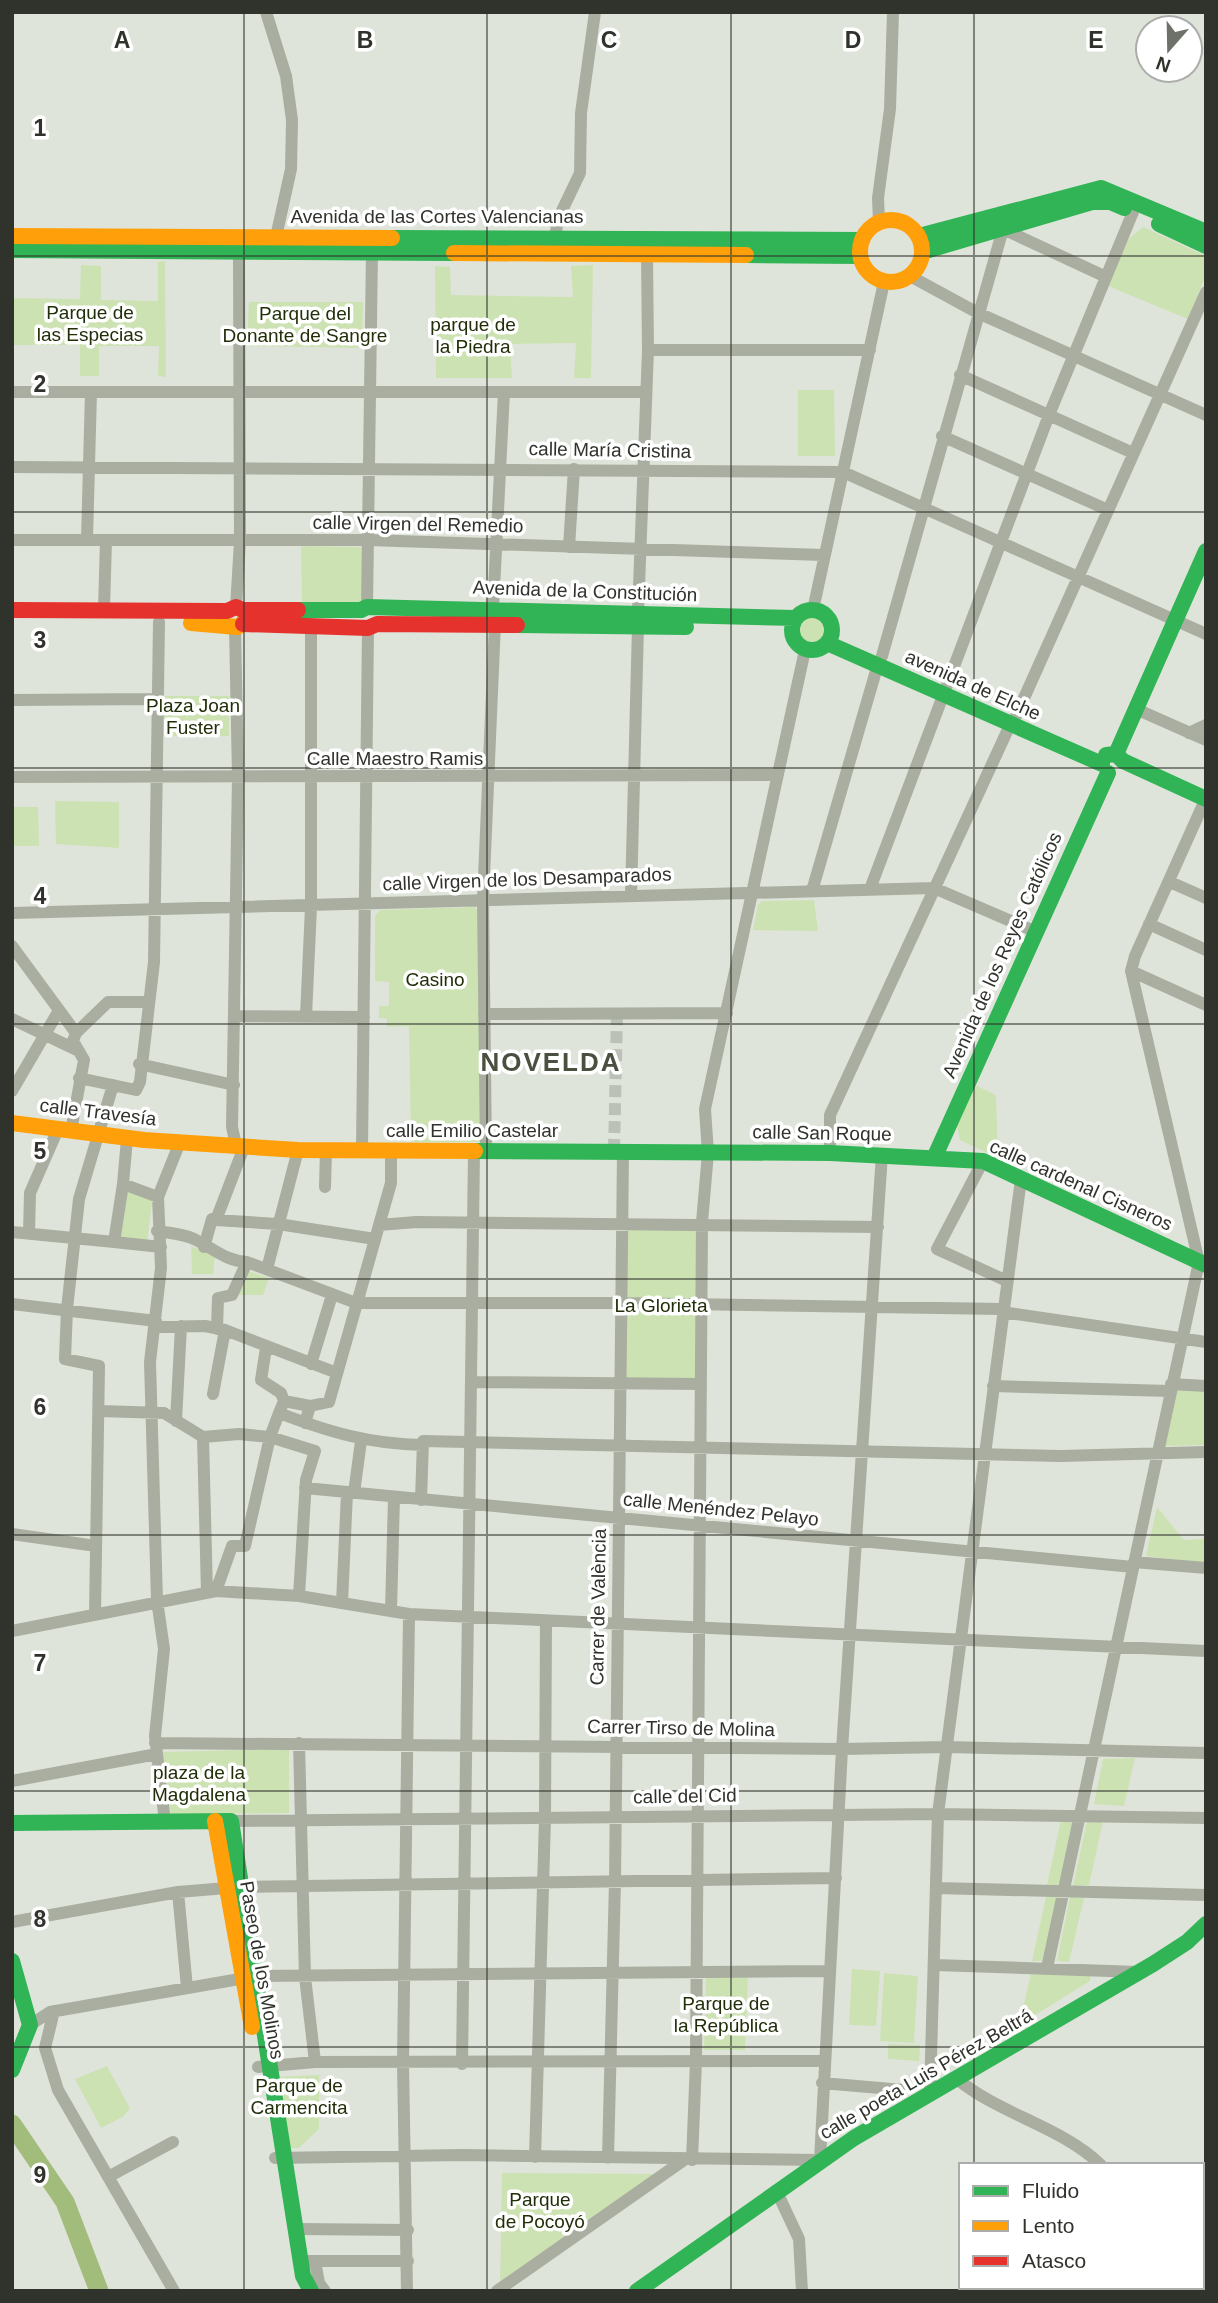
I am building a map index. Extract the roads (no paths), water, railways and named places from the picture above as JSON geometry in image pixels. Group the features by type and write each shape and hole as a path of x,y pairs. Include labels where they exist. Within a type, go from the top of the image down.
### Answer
{"street":[{"path":"216,1220 240,1146 232,1127 238,777 235,617 240,541 239,251 245,243 276,237 291,169 292,120 286,76 266,12"},
{"path":"555,238 558,219 580,173 581,113 595,12"},
{"path":"879,222 897,220 913,228 919,236 921,261 910,276 902,281 884,282 868,272 861,248 879,222 878,198 890,109 893,12"},
{"path":"919,236 1101,188 1206,232"},
{"path":"922,252 1092,202 1111,202 1206,246"},
{"path":"870,889 1072,355 1133,212"},
{"path":"1003,229 1104,276"},
{"path":"812,891 1003,229"},
{"name":"Avenida de las Cortes Valencianas","path":"12,236 555,238 861,248"},
{"name":"Avenida de las Cortes Valencianas","path":"12,250 647,254 861,248"},
{"path":"362,1150 372,251"},
{"path":"631,895 641,470 648,350 647,254"},
{"path":"910,276 978,313 1206,415"},
{"path":"813,610 884,282"},
{"path":"830,1153 830,1115 1013,721 1206,292"},
{"path":"648,350 870,350"},
{"path":"960,375 1133,453"},
{"path":"12,392 645,392"},
{"path":"87,540 91,392"},
{"path":"462,2064 474,1224 480,1151 484,1014 483,900 504,392"},
{"path":"942,436 1108,510"},
{"name":"calle María Cristina","path":"12,467 500,467 843,472 1206,634"},
{"path":"569,547 574,469"},
{"name":"calle Virgen del Remedio","path":"12,540 368,540 823,555"},
{"path":"104,610 106,540"},
{"name":"Avenida de los Reyes Católicos","path":"935,1156 1206,551"},
{"name":"Avenida de la Constitución","path":"12,610 104,610 311,624 368,617"},
{"path":"813,610 828,618 829,639 817,650 806,650 795,643 793,625 804,611 813,610"},
{"name":"Avenida de la Constitución","path":"12,621 159,622 235,617 494,616 793,625"},
{"path":"79,1077 136,1090 139,1082 139,1064 154,962 159,622"},
{"path":"306,1016 311,907 311,624"},
{"name":"avenida de Elche","path":"829,639 1205,804"},
{"path":"688,2160 696,2061 702,1225 708,1153 705,1109 806,650"},
{"path":"12,700 157,699"},
{"path":"1136,709 1206,740"},
{"path":"1189,733 1206,725"},
{"name":"Calle Maestro Ramis","path":"12,777 778,775"},
{"path":"1047,1968 1170,1388 1203,1264 1131,971 1149,925 1205,804"},
{"path":"1170,882 1206,898"},
{"name":"calle Virgen de los Desamparados","path":"12,913 236,906 311,907 365,903 934,888 1034,931"},
{"path":"1149,925 1206,950"},
{"path":"12,946 58,1013 76,1033"},
{"path":"1131,971 1206,1005"},
{"path":"29,1233 30,1194 64,1130 84,1060 73,1041 76,1033 107,1002 149,1002"},
{"path":"12,1091 58,1013"},
{"path":"484,1014 727,1013"},
{"path":"235,1016 364,1017"},
{"path":"12,1019 77,1050"},
{"path":"139,1064 234,1085"},
{"path":"95,1613 99,1366 65,1359 66,1310 79,1199 113,1085"},
{"name":"calle Travesía","path":"12,1123 127,1139 207,1142"},
{"path":"207,1142 222,1138 232,1127"},
{"path":"114,1242 127,1139"},
{"path":"165,1822 156,1749 163,1649 157,1600 152,1414 161,1247 157,1231 158,1197 180,1142"},
{"name":"calle Emilio Castelar","path":"207,1142 298,1150 708,1153"},
{"path":"267,1269 298,1150"},
{"path":"325,1187 326,1150"},
{"path":"281,1407 329,1402 391,1183 391,1150"},
{"name":"Carrer de València","path":"608,2158 615,1881 623,1152"},
{"name":"calle San Roque","path":"708,1153 935,1156"},
{"path":"280,2158 406,2155 820,2160 828,1971 836,1878 849,1633 883,1154"},
{"name":"calle cardenal Cisneros","path":"935,1156 983,1161 1203,1264"},
{"path":"983,1161 937,1249 1007,1281"},
{"path":"930,2092 938,1814 1021,1179"},
{"path":"122,1184 158,1197"},
{"path":"204,1247 212,1219 278,1224 374,1239"},
{"path":"379,1225 416,1222 877,1227"},
{"path":"157,1231 196,1239 204,1247 234,1261 247,1262 356,1303 621,1303 1003,1311 1206,1342"},
{"path":"12,1232 161,1247"},
{"path":"213,1394 221,1329 218,1298 232,1295 247,1262"},
{"path":"311,1364 332,1295"},
{"path":"12,1304 155,1324 221,1329 337,1373"},
{"path":"176,1420 181,1326"},
{"path":"206,1545 245,1546 270,1437 281,1407 281,1393 261,1380 266,1348"},
{"path":"471,1382 701,1384"},
{"path":"993,1387 1206,1386"},
{"path":"305,1423 310,1406"},
{"path":"281,1407 305,1423 361,1441 863,1449 1061,1456 1206,1452"},
{"path":"99,1411 164,1413 203,1437 239,1434 270,1437 315,1451 305,1488 299,1596"},
{"path":"203,1437 206,1545 212,1592"},
{"path":"342,1603 350,1493 361,1441"},
{"path":"421,1500 423,1443"},
{"name":"calle Menéndez Pelayo","path":"305,1488 856,1542 1206,1568"},
{"path":"391,1611 394,1497"},
{"path":"12,1534 96,1546"},
{"path":"212,1592 232,1546"},
{"path":"12,1631 157,1600 212,1592 299,1596 409,1614 1206,1651"},
{"path":"407,2291 403,2063 409,1614"},
{"path":"535,2157 544,1883 546,1621"},
{"path":"299,1743 305,1977 314,2062"},
{"name":"Carrer Tirso de Molina","path":"12,1781 156,1749 299,1743 842,1749 947,1747 1206,1753"},
{"name":"calle del Cid","path":"12,1823 938,1814 1081,1814 1206,1818"},
{"name":"Paseo de los Molinos","path":"223,1821 301,2291"},
{"path":"12,1922 178,1892 233,1888 836,1878"},
{"path":"936,1888 1206,1895"},
{"path":"178,1892 187,1988"},
{"name":"calle poeta Luis Pérez Beltrá","path":"637,2291 820,2160 930,2092 957,2079 1139,1972 1197,1934 1206,1924"},
{"path":"12,1961 27,2031"},
{"path":"935,1965 1139,1972"},
{"path":"14,2065 27,2031 52,2012 251,1977 828,1971"},
{"path":"18,1992 36,2007 52,2012"},
{"path":"52,2012 45,2048 58,2090 174,2291"},
{"path":"264,2067 314,2062 462,2064 824,2061"},
{"path":"957,2079 982,2099 1084,2149 1099,2163"},
{"path":"822,2083 903,2090"},
{"path":"108,2177 173,2141"},
{"name":"Paseo de los Molinos","path":"280,2158 296,2229 308,2261 311,2291"},
{"path":"498,2291 688,2160"},
{"path":"777,2192 799,2239 802,2291"},
{"path":"296,2229 408,2230"},
{"path":"325,2291 318,2283 308,2261 408,2261"}],"waterway":[{"path":"12,2124 65,2202 99,2291"}],"tunnel":[{"path":"614,1151 617,1013"}],"district":[{"name":"NOVELDA","path":"551,1062"}],"park label":[{"name":"Parque de las Especias","path":"90,323"},
{"name":"Parque del Donante de Sangre","path":"305,324"},
{"name":"parque de la Piedra","path":"473,335"},
{"name":"Plaza Joan Fuster","path":"193,716"},
{"name":"Casino","path":"435,979"},
{"name":"La Glorieta","path":"661,1305"},
{"name":"plaza de la Magdalena","path":"199,1783"},
{"name":"Parque de la República","path":"726,2014"},
{"name":"Parque de Carmencita","path":"299,2096"},
{"name":"Parque de Pocoyó","path":"540,2210"}]}
